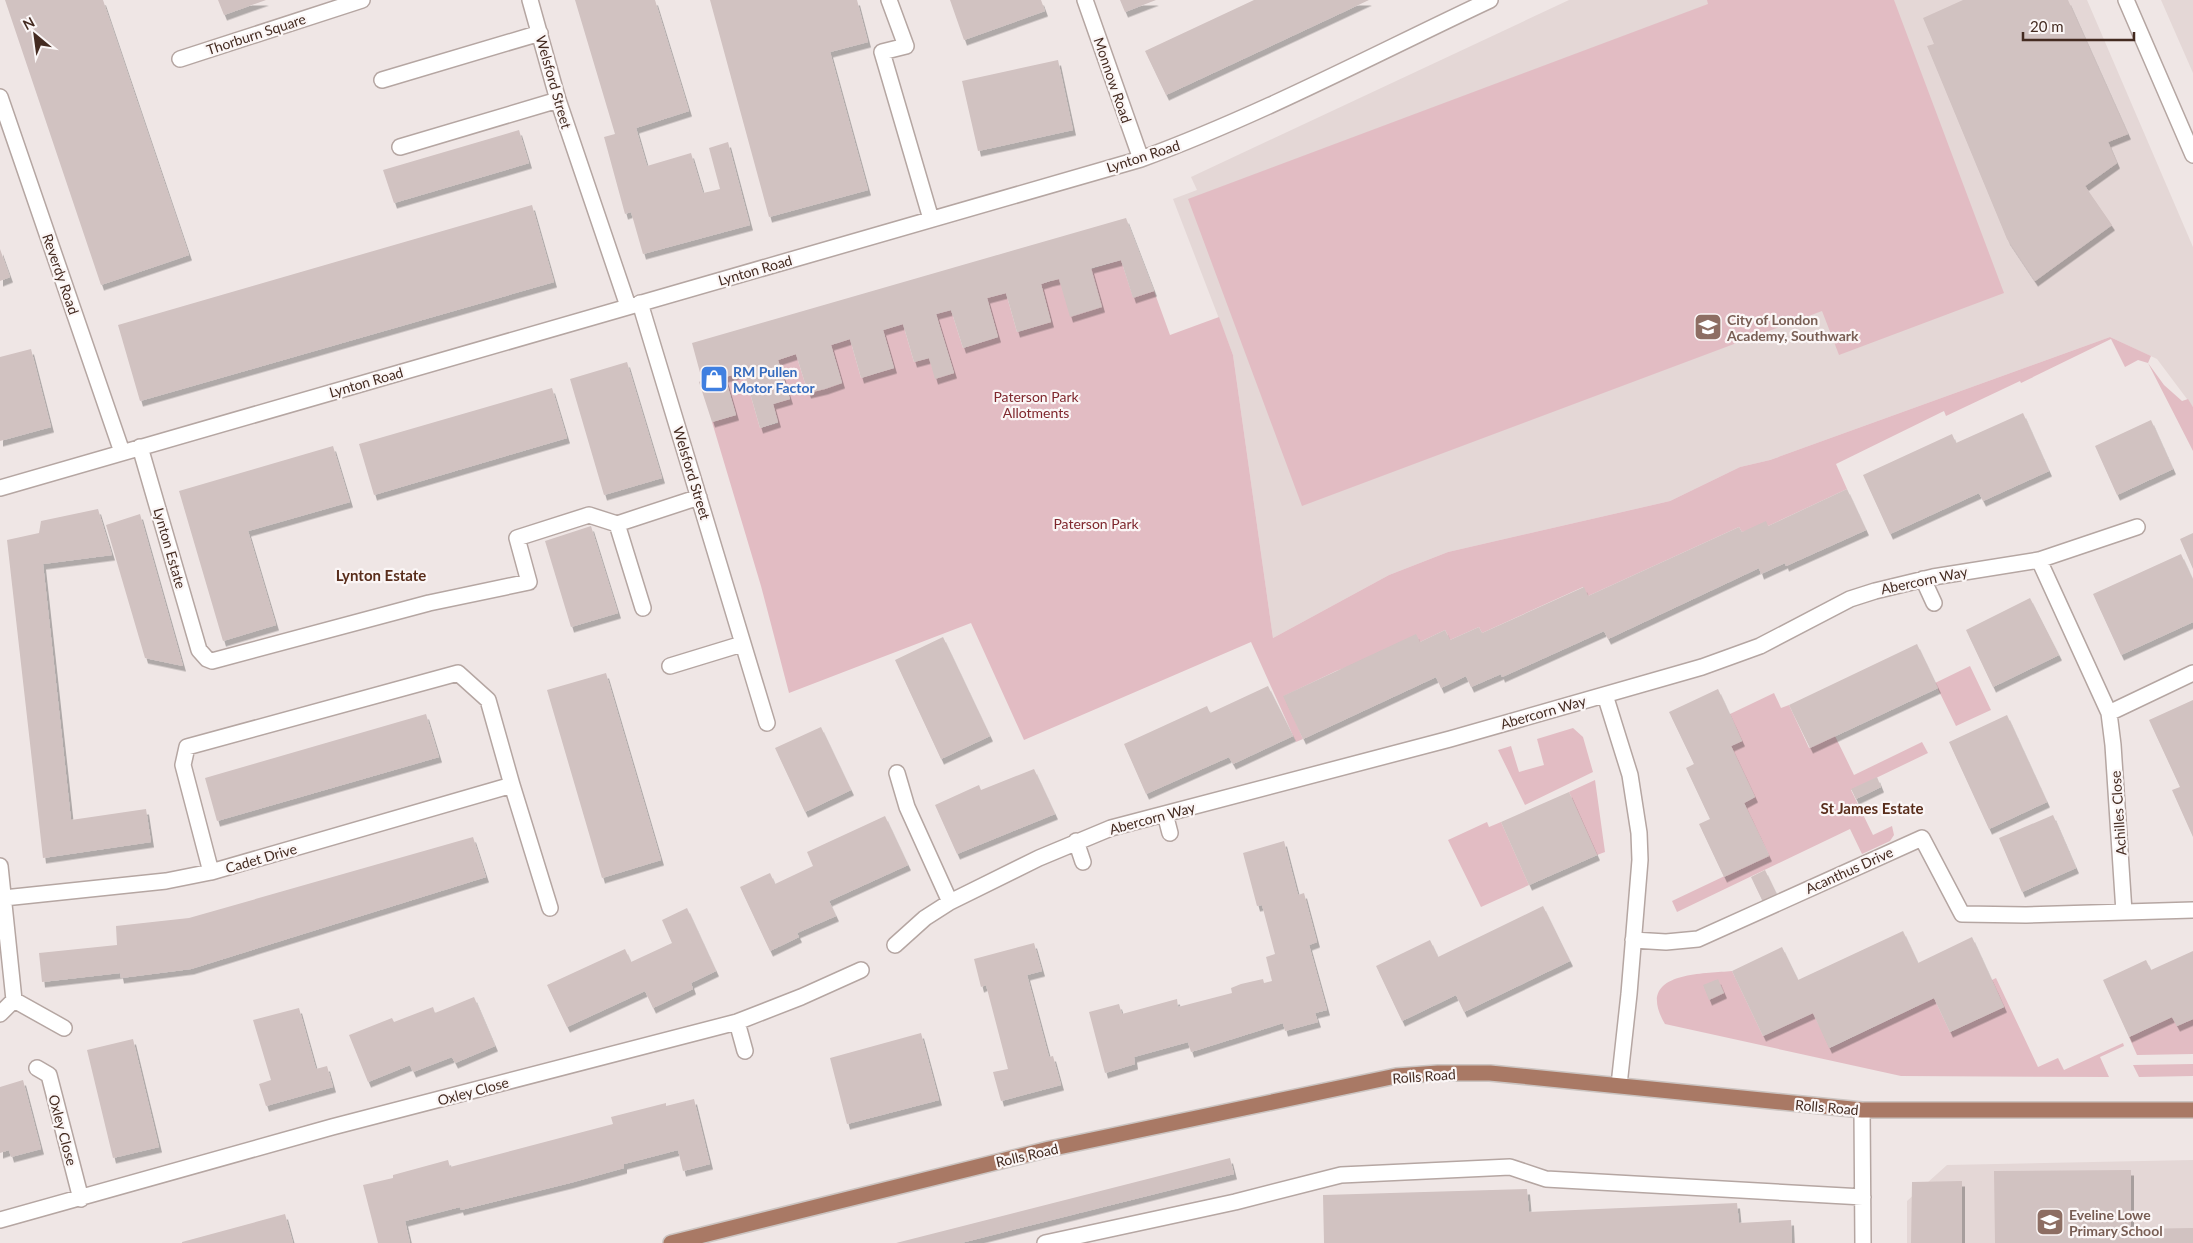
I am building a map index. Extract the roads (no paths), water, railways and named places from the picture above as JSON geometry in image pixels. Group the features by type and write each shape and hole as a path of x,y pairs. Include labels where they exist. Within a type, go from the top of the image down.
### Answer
{"main road":[{"name":"Rolls Road","path":"671,1243 1039,1152 1396,1076 1438,1073 1490,1073 1862,1110 2193,1110"}],"street":[{"name":"Thorburn Square","path":"180,59 362,0"},
{"name":"Welsford Street","path":"530,0 558,100 634,304 699,497 767,723"},
{"path":"889,0 906,46 882,52 931,219"},
{"name":"Monnow Road","path":"1085,0 1141,159"},
{"name":"Lynton Road","path":"0,488 1141,159 1179,145 1294,93 1490,0"},
{"path":"2126,0 2193,155"},
{"path":"382,80 540,33"},
{"name":"Reverdy Road","path":"0,97 122,452"},
{"path":"400,147 558,100"},
{"name":"Lynton Estate","path":"140,447 199,650 207,659 219,660 429,603 530,582 517,538 589,515 618,524"},
{"path":"643,608 618,524 699,497"},
{"name":"Abercorn Way","path":"895,945 925,918 950,902 1076,841 1111,828 1450,739 1734,657 1760,646 1850,599 1923,579 2038,560 2137,527"},
{"name":"Achilles Close","path":"2038,560 2109,713 2113,745 2124,912"},
{"path":"1923,579 1934,603"},
{"path":"670,666 742,644"},
{"path":"211,872 183,765 187,747 458,673 488,700 550,908"},
{"path":"2109,713 2193,674"},
{"path":"1605,694 1630,775 1638,825 1640,860 1619,1085"},
{"path":"897,773 907,807 950,902"},
{"name":"Cadet Drive","path":"4,898 166,881 211,872 512,785"},
{"path":"1165,814 1170,834"},
{"name":"Acanthus Drive","path":"1634,940 1666,942 1698,939 1922,838 1962,914 2026,915 2124,912"},
{"path":"1076,841 1083,862"},
{"path":"0,866 14,1000"},
{"path":"2124,912 2193,910"},
{"name":"Oxley Close","path":"0,1220 81,1199 319,1131 737,1022 801,997 861,970"},
{"path":"0,1014 14,1000"},
{"path":"14,1000 64,1028"},
{"path":"737,1022 745,1051"},
{"name":"Oxley Close","path":"37,1068 49,1075 81,1199"},
{"path":"1862,1110 1863,1243"},
{"path":"1045,1243 1235,1202 1341,1176 1510,1167 1546,1179 1863,1197"}],"place":[{"name":"City of London Academy, Southwark","path":"1708,327"},
{"name":"RM Pullen Motor Factor","path":"714,379"},
{"name":"Eveline Lowe Primary School","path":"2050,1222"}],"district":[{"name":"Lynton Estate","path":"381,575"},
{"name":"St James Estate","path":"1872,808"}],"park label":[{"name":"Paterson Park Allotments","path":"1036,404"},
{"name":"Paterson Park","path":"1096,523"}]}
